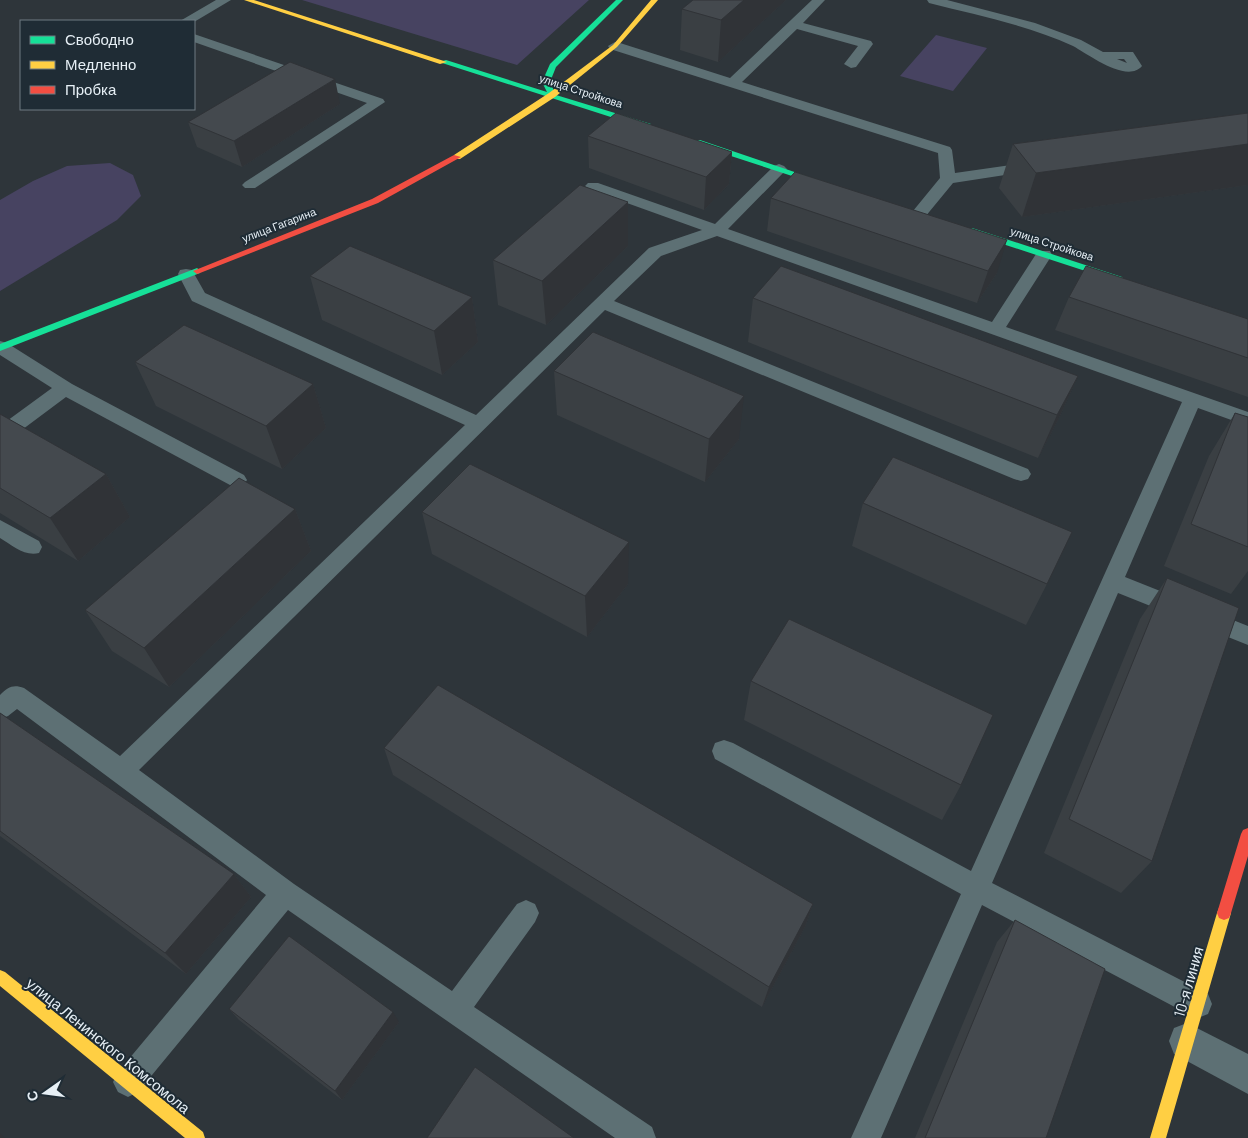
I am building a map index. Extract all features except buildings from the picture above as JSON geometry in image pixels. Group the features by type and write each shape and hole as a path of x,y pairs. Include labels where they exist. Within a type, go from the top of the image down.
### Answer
{"street":[{"name":"улица Стройкова","path":"247,0 656,129"},
{"path":"552,95 546,82 553,66 620,0"},
{"name":"улица Гагарина","path":"1,347 375,201 443,166 552,95 615,46 655,0"},
{"path":"685,138 844,190"},
{"name":"улица Стройкова","path":"964,228 1128,282"},
{"name":"10-я линия","path":"1158,1138 1248,834"},
{"name":"улица Ленинского Комсомола","path":"0,977 197,1138"},
{"path":"1187,1041 1248,1075"}],"lane":[{"path":"188,20 225,0"},
{"path":"732,84 819,0"},
{"path":"933,0 1030,26 1076,42 1100,56"},
{"path":"794,24 866,44 851,64"},
{"path":"195,38 378,102 250,185"},
{"path":"615,46 945,150 948,179"},
{"path":"919,214 948,179 1043,166"},
{"path":"121,771 655,252 718,230 779,169"},
{"path":"593,186 1248,419"},
{"path":"996,329 1044,254"},
{"path":"186,274 198,297 479,424"},
{"path":"603,303 1021,474"},
{"path":"1,347 65,388 237,480"},
{"path":"0,436 65,388"},
{"path":"866,1138 1192,399"},
{"path":"0,528 32,546"},
{"path":"1112,582 1248,636"},
{"path":"5,696 121,771 285,893 641,1138"},
{"path":"724,751 976,888 1198,1004"},
{"path":"128,1082 285,893"},
{"path":"455,1010 526,913"}],"shaded area":[{"path":"302,0 589,0 517,65"},
{"path":"936,35 987,48 953,91 900,76"},
{"path":"110,163 133,175 141,196 117,220 0,291 0,200 33,181 67,166"}],"traffic: fast":[{"path":"552,95 546,82 553,66 620,0"},
{"path":"443,62 648,126"},
{"path":"697,142 829,185"},
{"path":"972,231 1119,279"},
{"path":"0,348 197,271"}],"traffic: slow":[{"path":"247,0 443,62"},
{"path":"457,157 552,95 615,46 655,0"},
{"path":"1158,1138 1224,913"},
{"path":"0,977 197,1138"}],"traffic: jam":[{"path":"197,271 375,201 457,157"},
{"path":"1224,913 1248,834"}]}
